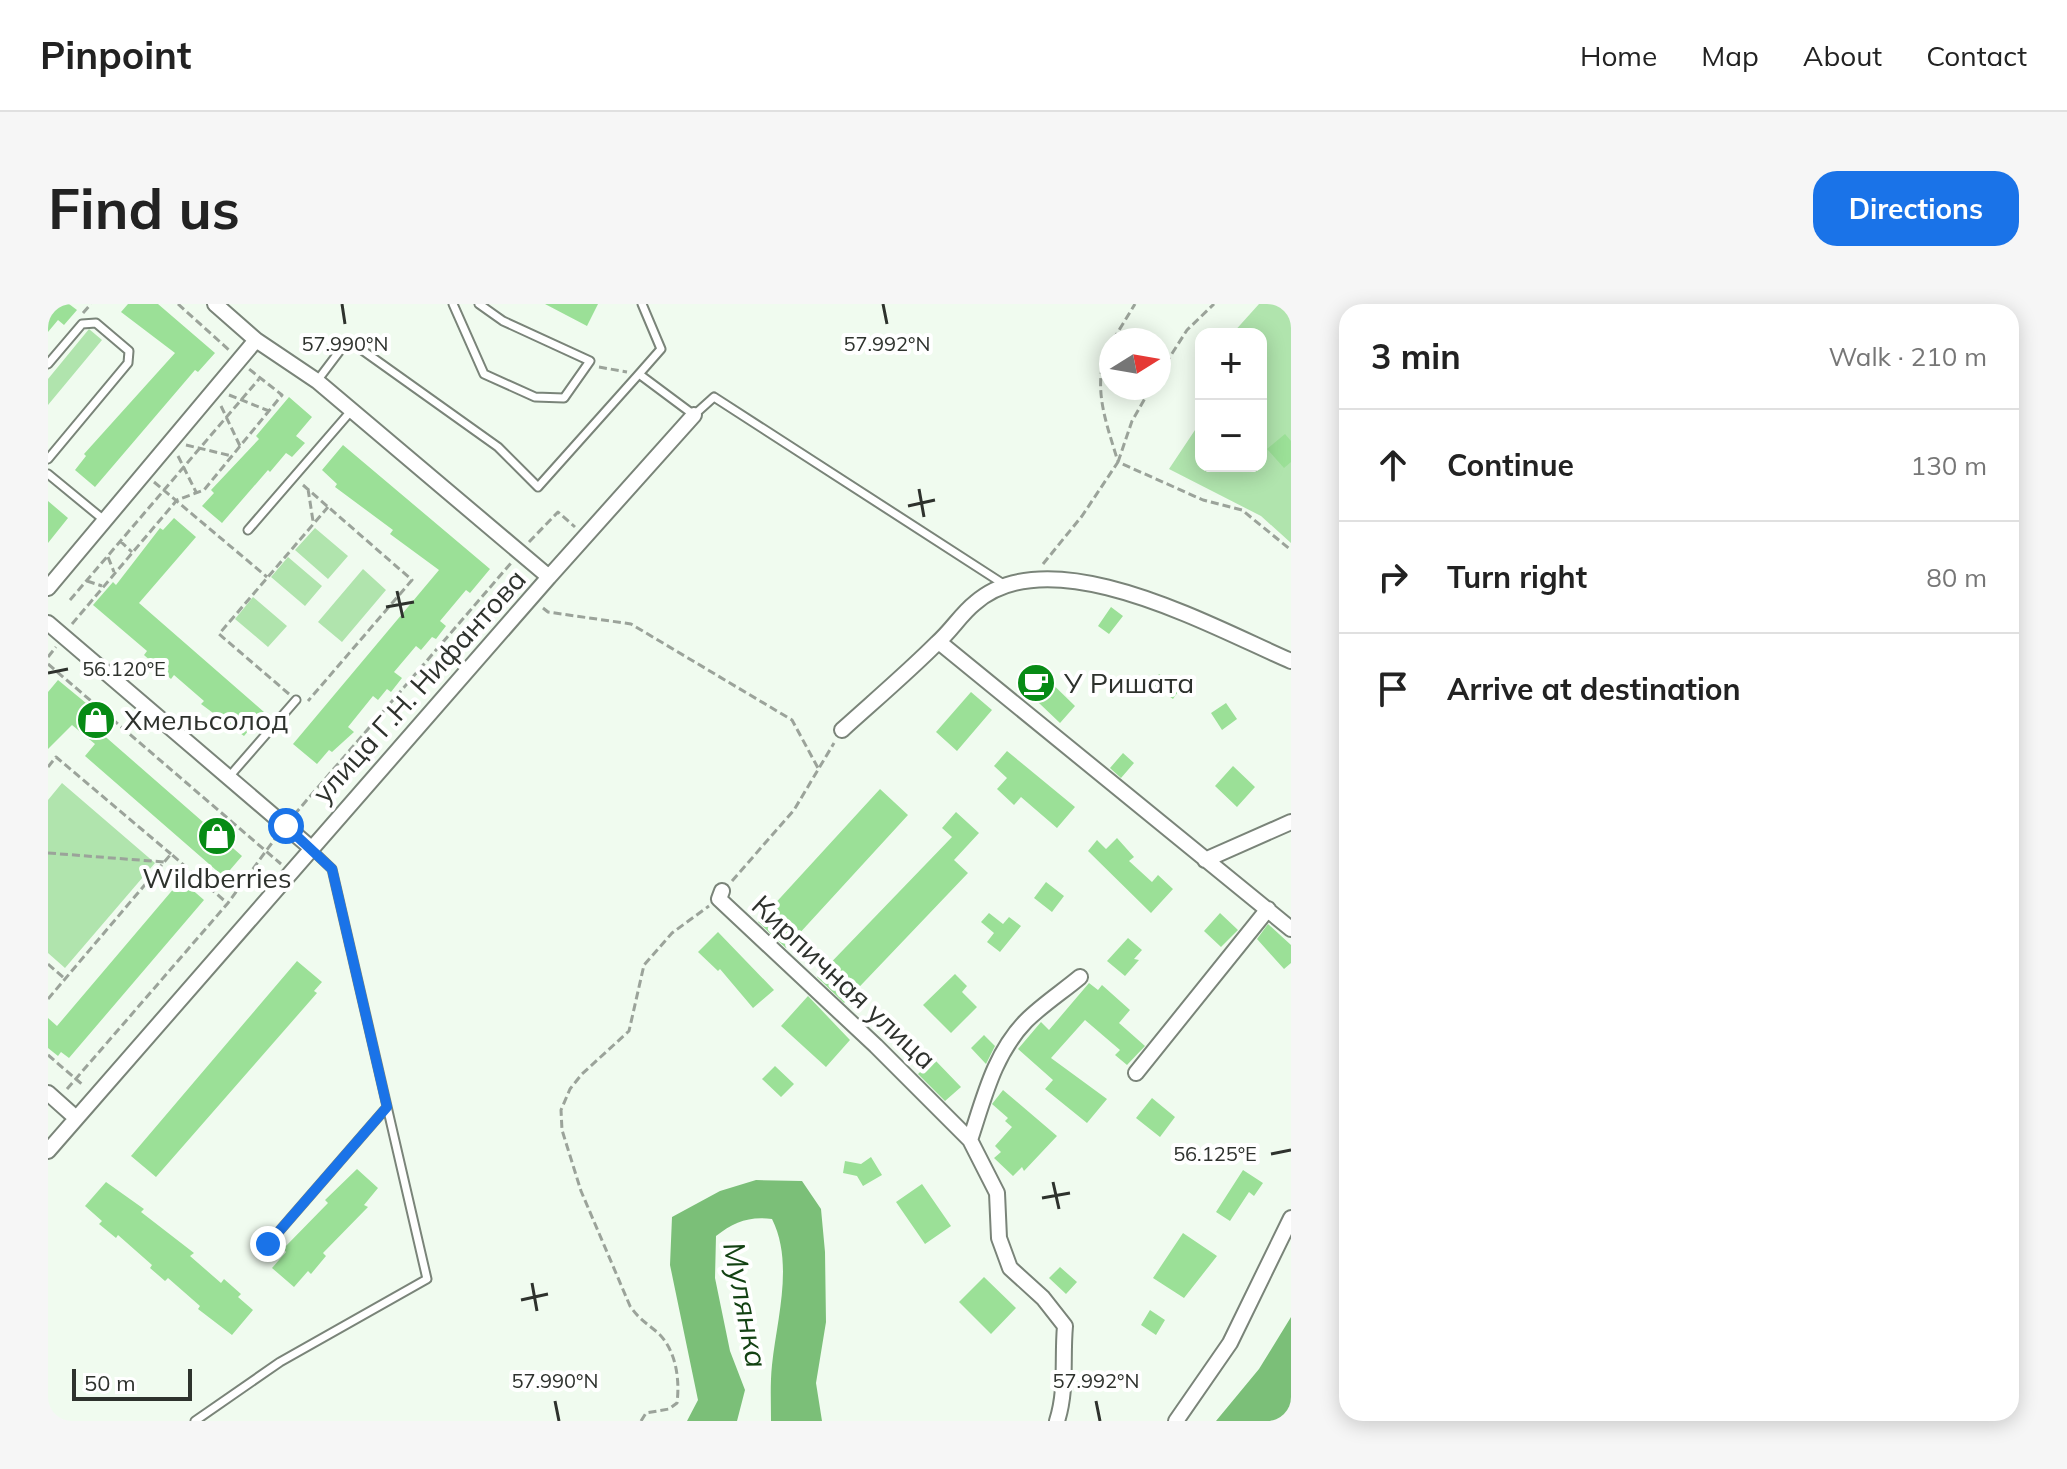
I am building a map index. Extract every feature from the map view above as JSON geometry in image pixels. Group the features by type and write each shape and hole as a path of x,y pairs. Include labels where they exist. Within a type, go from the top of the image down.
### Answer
{"street":[{"name":"улица Г.Н. Нифантова","path":"48,1151 310,847 549,577 518,554 317,381 256,340 215,304"},
{"path":"48,588 256,340"},
{"path":"549,577 694,415"},
{"path":"842,730 939,642 976,601 1005,585 1088,580 1147,598 1291,661"},
{"path":"48,623 310,847"},
{"path":"939,642 1291,929"},
{"path":"1205,860 1291,822"},
{"name":"Кирпичная улица","path":"720,895 970,1140 997,1193 999,1238 1010,1268 1043,1298 1065,1326 1061,1370 1066,1394 1057,1421"},
{"path":"1136,1073 1268,909"},
{"path":"970,1140 991,1075 1007,1045 1027,1021 1080,977"},
{"path":"52,1097 76,1118"},
{"path":"1176,1421 1230,1343 1291,1218"}],"lane":[{"path":"453,304 484,374 535,397 564,398 590,361 503,321 479,304"},
{"path":"317,381 348,340 498,447 538,487 661,349 642,304"},
{"path":"48,364 82,324 96,323 129,351 128,363 48,459"},
{"path":"639,374 694,415 714,397 1005,585"},
{"path":"248,530 351,411"},
{"path":"48,474 104,520"},
{"path":"228,778 296,700"},
{"path":"195,1421 280,1362 427,1279 332,869 310,847"},
{"path":"268,1244 387,1107"}],"path":[{"path":"48,657 102,586 177,500 204,490 282,395 259,379 178,304"},
{"path":"1120,328 1135,304"},
{"path":"1171,355 1187,330 1214,304"},
{"path":"600,367 639,374"},
{"path":"70,600 259,379"},
{"path":"214,390 269,411"},
{"path":"214,390 240,446"},
{"path":"1100,400 1118,462 1203,500 1242,510 1291,550"},
{"path":"1028,582 1082,516 1118,462 1132,421 1144,400"},
{"path":"171,441 232,456"},
{"path":"171,441 196,492"},
{"path":"144,473 267,577"},
{"path":"294,477 412,580 304,707 219,634 328,507"},
{"path":"308,489 313,524"},
{"path":"52,1097 76,1079 228,903 265,849 518,554 558,512 586,536"},
{"path":"120,541 132,552"},
{"path":"107,556 114,572"},
{"path":"86,581 102,586"},
{"path":"548,612 631,624 792,720 818,768"},
{"path":"48,664 289,872"},
{"name":"Кирпичная улица","path":"720,895 773,839 807,791 842,730"},
{"path":"48,767 56,757 228,903"},
{"path":"48,853 164,862"},
{"path":"48,999 171,854"},
{"path":"641,1421 646,1413 669,1409 677,1403 678,1377 667,1343 640,1320 630,1306 581,1191 562,1130 561,1110 570,1089 582,1074 629,1031 644,965 672,933 720,895"},
{"path":"48,964 65,979"},
{"path":"48,1055 95,1096"}],"shaded area":[{"path":"1259,304 1291,304 1291,543 1261,516 1169,469 1195,430 1195,472 1267,472 1267,328 1237,328"},
{"path":"89,329 102,340 48,405 48,379"},
{"path":"315,528 348,556 328,579 295,550"},
{"path":"288,557 322,586 305,606 271,577"},
{"path":"363,569 386,590 342,642 318,622"},
{"path":"253,597 287,626 268,647 235,619"},
{"path":"62,783 155,863 65,968 48,953 48,800"},
{"path":"756,1180 802,1181 821,1209 826,1322 816,1383 822,1421 771,1421 771,1372 782,1291 782,1254 772,1219 756,1218 742,1221 716,1236 715,1278 730,1351 745,1390 737,1421 687,1421 698,1400 670,1265 672,1217 720,1191"},
{"path":"1291,1317 1291,1421 1216,1421 1259,1369"}],"building":[{"path":"48,304 69,304 77,310 64,325 58,320 48,332"},
{"path":"128,304 158,304 215,353 198,372 195,370 95,487 75,470 86,456 84,454 175,353 121,312"},
{"path":"545,304 598,304 587,326"},
{"path":"289,397 312,417 296,436 305,443 292,457 286,453 270,472 268,470 222,523 202,506 214,493 211,490 259,439 256,436"},
{"path":"1285,434 1291,441 1291,462 1284,468 1267,449"},
{"path":"343,445 490,569 470,593 466,590 440,621 446,626 436,639 432,637 421,650 416,646 394,672 402,678 391,692 387,689 378,700 373,696 348,727 354,732 332,752 329,750 317,764 293,744 439,570 390,534 393,530 335,487 337,484 322,470"},
{"path":"48,501 68,518 48,543"},
{"path":"174,518 196,537 139,603 264,712 244,736 201,704 204,701 174,675 171,679 144,655 147,651 93,605 113,582 116,585 160,528 163,530"},
{"path":"1111,607 1123,616 1109,634 1098,626"},
{"path":"1034,666 1075,706 1060,723 1019,684"},
{"path":"1159,674 1180,689 1173,699 1152,684"},
{"path":"58,680 109,722 100,732 242,856 224,877 85,756 95,744 72,725 48,749 48,692"},
{"path":"971,692 992,710 957,751 936,732"},
{"path":"1226,703 1237,719 1222,730 1211,713"},
{"path":"1007,751 1075,807 1057,828 1021,797 1014,805 997,789 1007,778 994,766"},
{"path":"1123,753 1134,763 1121,778 1110,768"},
{"path":"1233,766 1255,787 1237,807 1215,786"},
{"path":"880,789 908,815 786,948 758,922"},
{"path":"956,812 979,833 954,860 968,873 844,1003 817,977 952,837 942,828"},
{"path":"1117,838 1134,857 1129,861 1152,882 1158,875 1173,889 1151,913 1088,851 1097,840 1106,849"},
{"path":"181,880 204,900 69,1058 61,1052 58,1056 48,1048 48,1018 57,1026"},
{"path":"1046,882 1064,896 1052,912 1034,898"},
{"path":"989,913 1003,924 1009,917 1021,926 1000,952 987,942 994,933 981,922"},
{"path":"1220,913 1238,930 1221,947 1204,931"},
{"path":"1268,924 1291,945 1291,963 1284,969 1257,939"},
{"path":"718,932 774,990 753,1008 720,969 718,971 698,952"},
{"path":"1128,938 1142,950 1134,959 1139,960 1125,976 1107,961"},
{"path":"297,961 322,982 314,991 317,993 156,1177 131,1156"},
{"path":"955,974 967,986 962,992 977,1007 951,1033 923,1005"},
{"path":"1089,983 1098,990 1102,985 1130,1010 1119,1023 1145,1046 1127,1065 1115,1055 1120,1050 1085,1020 1051,1058 1107,1099 1087,1123 1045,1089 1053,1080 1018,1049 1041,1022 1049,1030"},
{"path":"808,996 850,1040 826,1067 781,1026"},
{"path":"984,1035 995,1046 986,1064 971,1048"},
{"path":"934,1059 961,1087 945,1101 918,1074"},
{"path":"775,1066 794,1084 781,1097 762,1079"},
{"path":"1003,1090 1057,1136 1024,1171 1022,1167 1013,1176 994,1158 1001,1152 995,1146 1012,1127 1005,1121 1008,1118 992,1104"},
{"path":"1152,1098 1175,1117 1160,1137 1136,1118"},
{"path":"871,1157 882,1175 863,1186 857,1176 843,1173 845,1161 861,1164"},
{"path":"357,1169 378,1188 364,1205 368,1207 323,1253 326,1256 311,1274 308,1271 294,1287 272,1268 286,1252 283,1249 328,1203 325,1200"},
{"path":"1243,1170 1263,1183 1254,1196 1249,1192 1230,1221 1216,1212"},
{"path":"106,1182 144,1209 141,1212 194,1253 190,1256 221,1283 224,1279 241,1294 238,1297 253,1310 232,1335 198,1309 200,1306 168,1278 165,1281 150,1268 152,1265 118,1235 116,1238 99,1224 102,1221 85,1206"},
{"path":"922,1184 951,1226 925,1244 896,1202"},
{"path":"1183,1233 1217,1256 1184,1298 1153,1278"},
{"path":"1060,1267 1077,1282 1066,1294 1049,1278"},
{"path":"984,1277 1016,1308 991,1334 959,1302"},
{"path":"1150,1310 1165,1320 1156,1335 1141,1325"}],"place":[{"name":"У Ришата","path":"1036,683"},
{"name":"Хмельсолод","path":"96,720"},
{"name":"Wildberries","path":"217,836"}],"route":[{"path":"268,1244 387,1107 332,869 286,826"}],"water label":[{"name":"Мулянка","path":"745,1305"}]}
